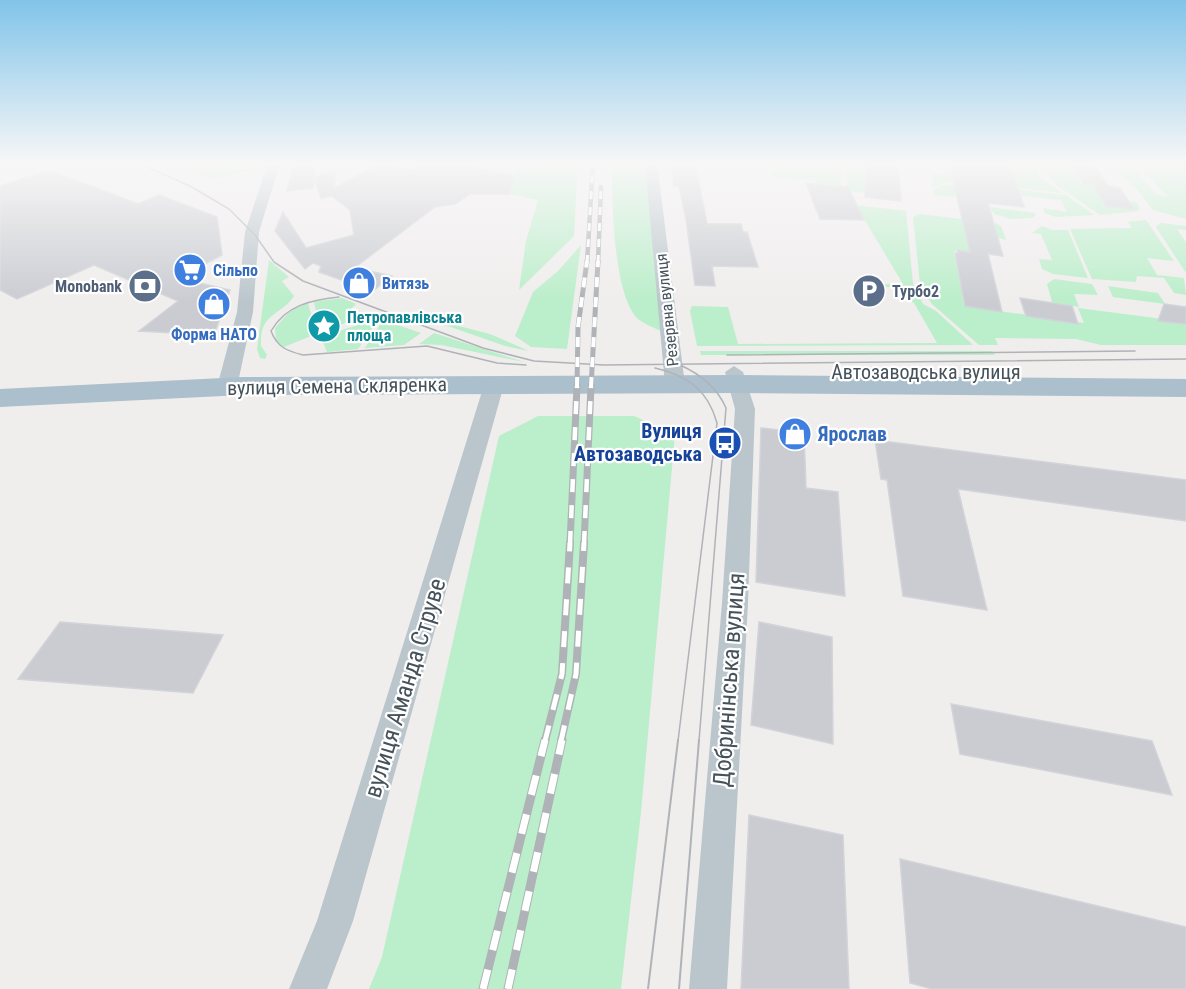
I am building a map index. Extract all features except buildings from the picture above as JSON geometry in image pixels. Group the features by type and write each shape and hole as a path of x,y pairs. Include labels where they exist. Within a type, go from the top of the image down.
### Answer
{"main road":[{"name":"Автозаводська вулиця","path":"736,378 1186,373"},
{"name":"вулиця Семена Скляренка","path":"0,383 672,375"},
{"name":"вулиця Семена Скляренка","path":"0,398 229,381 494,385 672,375"},
{"name":"Автозаводська вулиця","path":"672,375 1186,388"}],"street":[{"path":"229,381 245,312 252,232 259,209"},
{"name":"Резервна вулиця","path":"656,209 672,375"},
{"name":"Добринінська вулиця","path":"708,989 735,615 745,409 736,378"},
{"name":"вулиця Аманда Струве","path":"308,989 338,910 494,385"}],"green space":[{"path":"535,209 575,209 574,236 519,290 526,241"},
{"path":"613,209 651,209 663,332 638,319 629,306 619,268"},
{"path":"815,209 906,211 913,284 923,304 936,311 973,345 697,346 690,311 692,306 728,307 738,344 937,343 914,303 894,294 902,293 898,287 882,287 881,284 903,284 860,212"},
{"path":"991,209 1035,213 1035,215 1033,218 1011,219 994,214"},
{"path":"1043,209 1067,212 1066,209 1086,209 1094,215 1056,217 1045,213"},
{"path":"1091,209 1139,209 1138,211 1100,215"},
{"path":"1186,209 1186,219 1153,210"},
{"path":"919,214 996,223 1001,226 1006,240 965,229 971,252 956,250 954,253 958,273 962,280 959,281 965,295 962,295 964,306 1084,323 1078,308 1186,322 1186,345 1101,345 1076,339 995,338 998,345 979,345 932,304 920,284 913,217"},
{"path":"1146,220 1174,261 1147,258 1157,275 1184,278 1186,295 1174,293 1164,278 1137,276 1136,282 1092,279 1070,229 1132,228 1128,222"},
{"path":"1160,223 1186,226 1186,230 1177,229 1186,242 1186,273 1156,227"},
{"path":"1042,226 1053,230 1068,230 1088,278 1053,274 1042,269 1039,259 1052,260 1041,234 1032,233"},
{"path":"581,245 567,349 531,347 515,336 533,292 558,271"},
{"path":"269,260 289,277 282,281 294,296 263,327 261,346 267,355 265,359 260,358 257,349"},
{"path":"1054,279 1092,284 1098,295 1074,294 1079,307 1052,302 1047,284"},
{"path":"1108,286 1158,293 1165,304 1113,297"},
{"path":"342,298 356,304 351,309 367,315 321,332 314,302"},
{"path":"308,303 316,334 284,347 276,340 275,328 291,310"},
{"path":"379,318 358,349 327,352 321,337"},
{"path":"383,320 421,333 404,345 365,348"},
{"path":"447,323 490,334 529,351 505,346 445,325"},
{"path":"434,333 524,362 441,345 419,344"},
{"path":"700,351 992,351 995,355 701,355"},
{"path":"538,416 634,416 675,434 641,812 621,989 369,989 382,957 499,436"}],"tram line":[{"path":"229,209 255,235 274,262 303,281 483,348 534,361 604,365 1186,359"},
{"path":"339,297 309,302 284,315 271,331 276,341 287,350 303,355 427,346 497,363 526,365"},
{"path":"727,355 1135,351"},
{"path":"680,365 707,382 718,394 726,408 699,741"},
{"path":"655,368 677,375 695,386 708,401 717,423 678,741"},
{"path":"648,989 678,740"},
{"path":"679,989 699,740"}],"railway":[{"path":"587,263 590,209"},
{"path":"598,263 600,209"},
{"path":"577,387 578,327 587,261"},
{"path":"591,387 598,261"},
{"path":"570,544 577,386"},
{"path":"584,544 591,386"},
{"path":"545,741 562,674 570,543"},
{"path":"561,741 576,674 584,543"},
{"path":"483,989 545,740"},
{"path":"508,989 562,740"}],"place":[{"name":"Сільпо","path":"190,270"},
{"name":"Витязь","path":"359,283"},
{"name":"Monobank","path":"145,286"},
{"name":"Турбо2","path":"869,291"},
{"name":"Форма НАТО","path":"214,304"},
{"name":"Петропавлівська площа","path":"324,326"},
{"name":"Ярослав","path":"795,434"},
{"name":"Вулиця Автозаводська","path":"725,443"}]}
